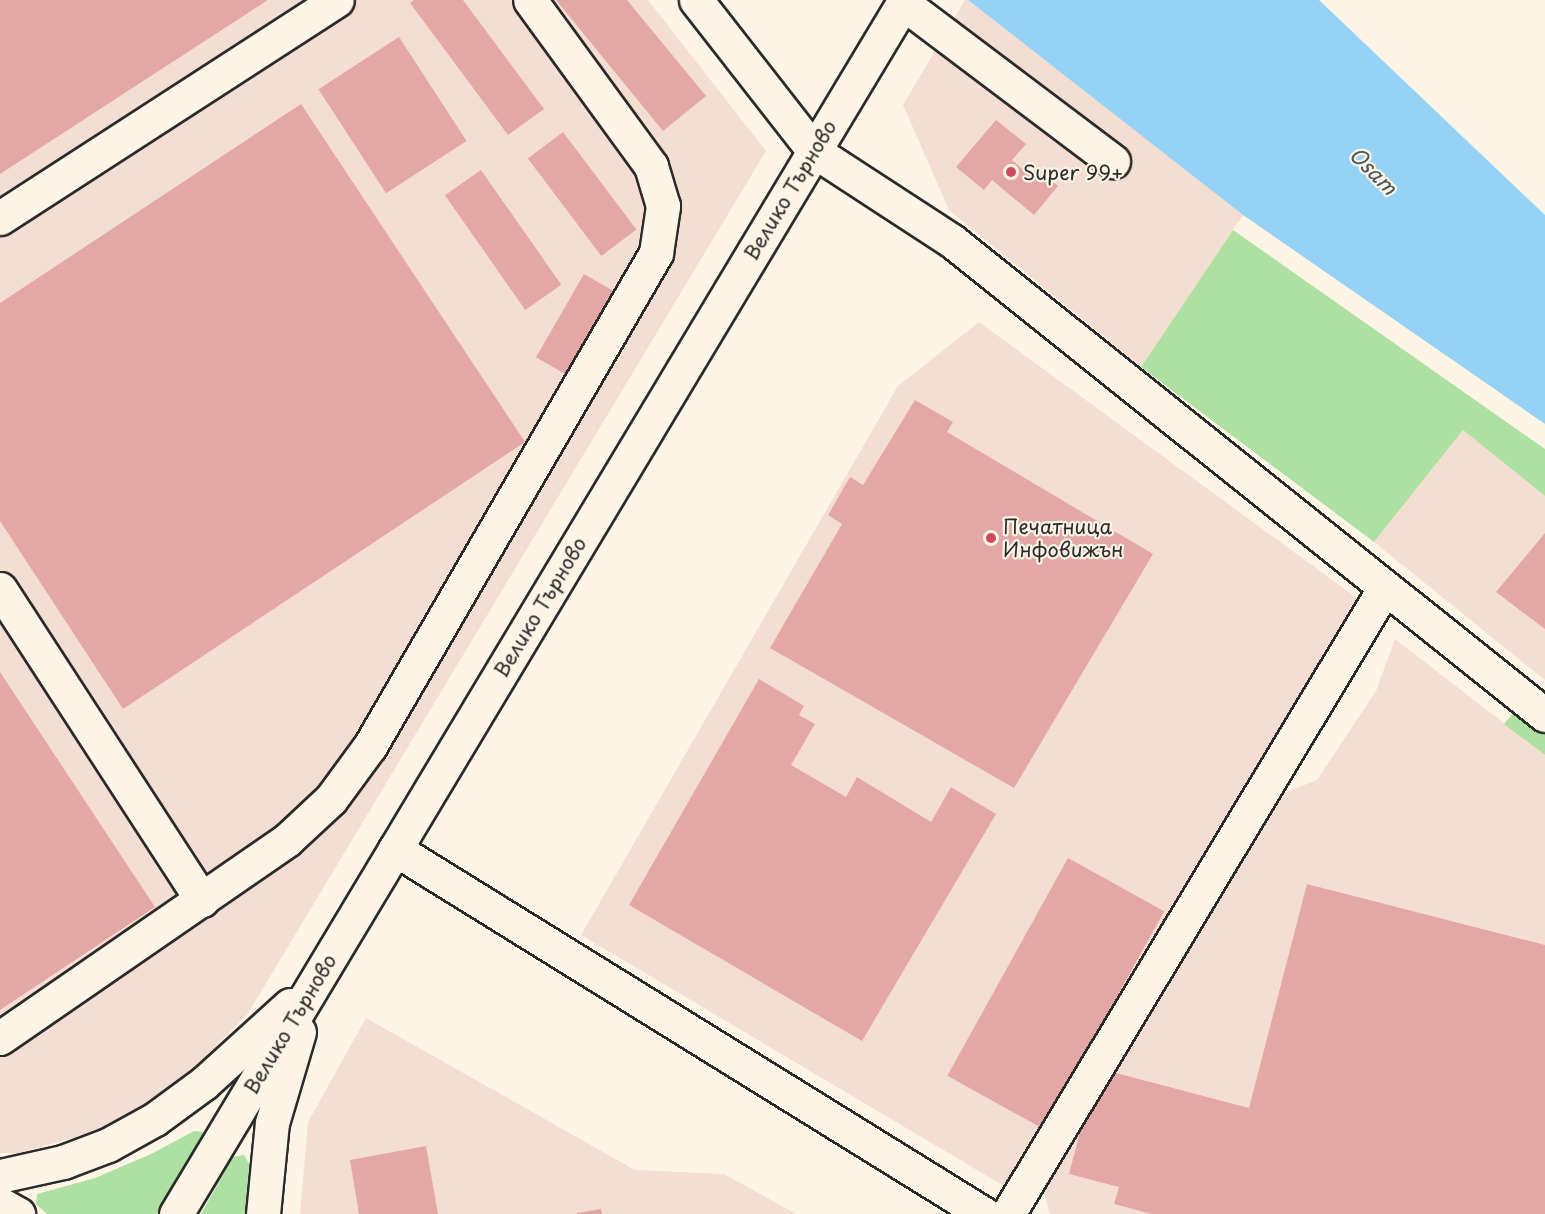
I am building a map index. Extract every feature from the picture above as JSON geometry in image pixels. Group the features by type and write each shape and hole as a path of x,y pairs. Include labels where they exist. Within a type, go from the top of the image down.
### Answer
{"street":[{"path":"0,218 337,0"},
{"path":"0,1038 287,840 331,799 370,746 656,253 663,206 651,166 530,0"},
{"path":"696,0 814,151 952,241 1384,589 1545,715"},
{"path":"904,2 1113,161"},
{"name":"Велико Търново","path":"176,1214 904,2"},
{"path":"0,589 202,900"},
{"path":"1008,1214 1384,589"},
{"path":"395,849 984,1214"},
{"path":"0,1176 63,1162 108,1145 155,1119 204,1083 314,984"},
{"path":"263,1214 272,1123 314,984"},
{"path":"0,1204 18,1214"}],"shaded area":[{"path":"0,0 648,0 766,151 247,1015 180,1082 104,1129 19,1153 0,1153"},
{"path":"965,0 968,0 1243,215 1141,367 949,210 903,105"},
{"path":"979,322 1357,598 1004,1186 581,935 898,386"},
{"path":"1463,430 1545,496 1545,680 1374,542"},
{"path":"1395,639 1545,755 1545,1214 1050,1214 1041,1182 1271,798 1317,780 1376,691"},
{"path":"366,1018 635,1170 724,1174 796,1214 300,1214 308,1122"}],"green space":[{"path":"1233,230 1545,449 1545,496 1463,430 1374,542 1141,367"},
{"path":"1527,697 1545,712 1545,755 1504,724"},
{"path":"194,1131 203,1132 205,1144 163,1214 47,1214 36,1204 37,1194 95,1178 151,1154"},
{"path":"244,1155 251,1167 253,1214 201,1214 233,1157"}],"water":[{"name":"Osam","path":"968,0 1319,0 1545,215 1545,424 1243,215"}],"building":[{"path":"0,0 268,0 0,174"},
{"path":"414,0 463,0 544,109 508,135 410,3"},
{"path":"556,0 627,0 706,96 663,131"},
{"path":"399,37 467,141 386,193 318,89"},
{"path":"301,104 525,442 123,709 0,521 0,303"},
{"path":"996,120 1026,144 1012,160 1029,175 1035,166 1058,186 1034,215 992,180 984,190 956,167"},
{"path":"563,132 636,229 601,256 528,158"},
{"path":"481,170 561,285 525,310 445,195"},
{"path":"584,274 618,294 570,377 536,357"},
{"path":"915,400 953,422 947,432 1153,554 1014,788 770,648 842,524 828,515 850,477 863,485"},
{"path":"1545,533 1545,629 1496,592"},
{"path":"0,672 155,907 0,1010"},
{"path":"759,679 804,706 799,715 815,724 791,765 846,797 857,777 931,822 951,787 996,814 862,1041 629,905"},
{"path":"1068,858 1164,911 1043,1129 947,1076"},
{"path":"1307,884 1545,945 1545,1214 1151,1214 1114,1204 1119,1187 1069,1174 1097,1068 1249,1108"},
{"path":"426,1146 438,1214 359,1214 350,1160"},
{"path":"601,1209 602,1214 577,1214 577,1213"}],"place":[{"name":"Super 99+","path":"1011,172"},
{"name":"Печатница Инфовижън","path":"991,538"}]}
